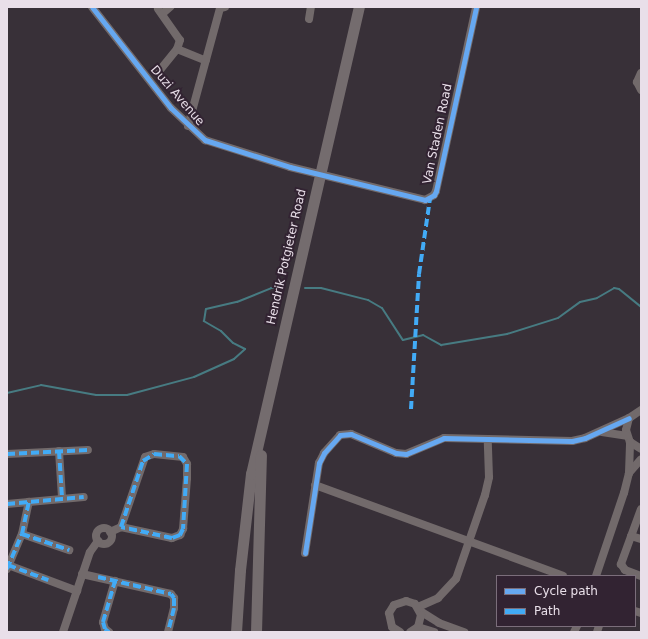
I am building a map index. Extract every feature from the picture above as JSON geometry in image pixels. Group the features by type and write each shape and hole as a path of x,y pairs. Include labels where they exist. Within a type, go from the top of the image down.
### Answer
{"main road":[{"name":"Hendrik Potgieter Road","path":"236,632 247,509 263,420 359,7"},
{"name":"Hendrik Potgieter Road","path":"256,632 263,420"}],"street":[{"path":"159,71 177,49 180,40 160,12 170,7"},
{"path":"188,126 222,7"},
{"path":"309,19 311,7"},
{"name":"Van Staden Road","path":"320,174 420,200 425,200 434,195 476,7"},
{"name":"Duzi Avenue","path":"93,8 188,126 217,146 320,174"},
{"path":"177,49 206,61"},
{"path":"641,73 637,82 641,90"},
{"path":"305,553 315,485 324,453 340,434 351,434 396,453 406,454 444,438 572,441 599,432 629,418 641,410"},
{"path":"596,575 629,473 629,418"},
{"path":"599,432 628,439 641,449"},
{"path":"419,609 438,598 449,589 456,579 489,477 488,440"},
{"path":"7,454 88,450"},
{"path":"59,452 62,498"},
{"path":"63,632 90,552 98,541 108,543 111,540 110,532 121,527 172,538 180,535 183,529 187,464 183,458 154,454 145,457 121,527"},
{"path":"629,473 641,459"},
{"path":"315,485 461,537 468,543 560,575"},
{"path":"7,504 84,497"},
{"path":"29,502 16,554 9,556 8,567 77,591"},
{"path":"641,509 621,564 625,570 641,576"},
{"path":"22,534 69,550"},
{"path":"631,536 641,539"},
{"path":"82,574 171,594 174,598 174,608 168,632"},
{"path":"109,632 105,630 103,622 115,581"},
{"path":"400,632 392,626 389,618 394,606 406,601 438,623 464,632"},
{"path":"410,632 418,627 421,619 419,609"},
{"path":"418,627 434,632"}],"waterway":[{"path":"7,393 41,385 96,395 127,395 194,377 234,359 245,349 233,343 221,331 204,321 206,309 237,302 271,288 277,288"},
{"path":"305,288 321,288 368,300 382,308 403,340 423,335 441,345 507,334 558,318 580,302 597,298 614,288 619,289 641,307"}],"marked path":[{"path":"411,409 419,274 430,199"},
{"path":"7,454 88,450"},
{"path":"59,451 62,498"},
{"path":"154,454 179,456 187,464 183,529 180,535 172,538 121,527 143,461 154,454"},
{"path":"7,504 84,497"},
{"path":"7,569 22,534 29,502"},
{"path":"22,534 69,550"},
{"path":"8,565 48,580"},
{"path":"98,577 171,594 174,598 174,608 168,632"},
{"path":"109,632 105,629 103,622 115,581"}],"cycle path":[{"path":"92,7 171,108 205,140 290,167 425,200 434,195 436,191 476,7"},
{"path":"305,553 319,463 324,453 340,435 351,434 396,453 406,454 444,438 572,441 585,438 629,418"}]}
